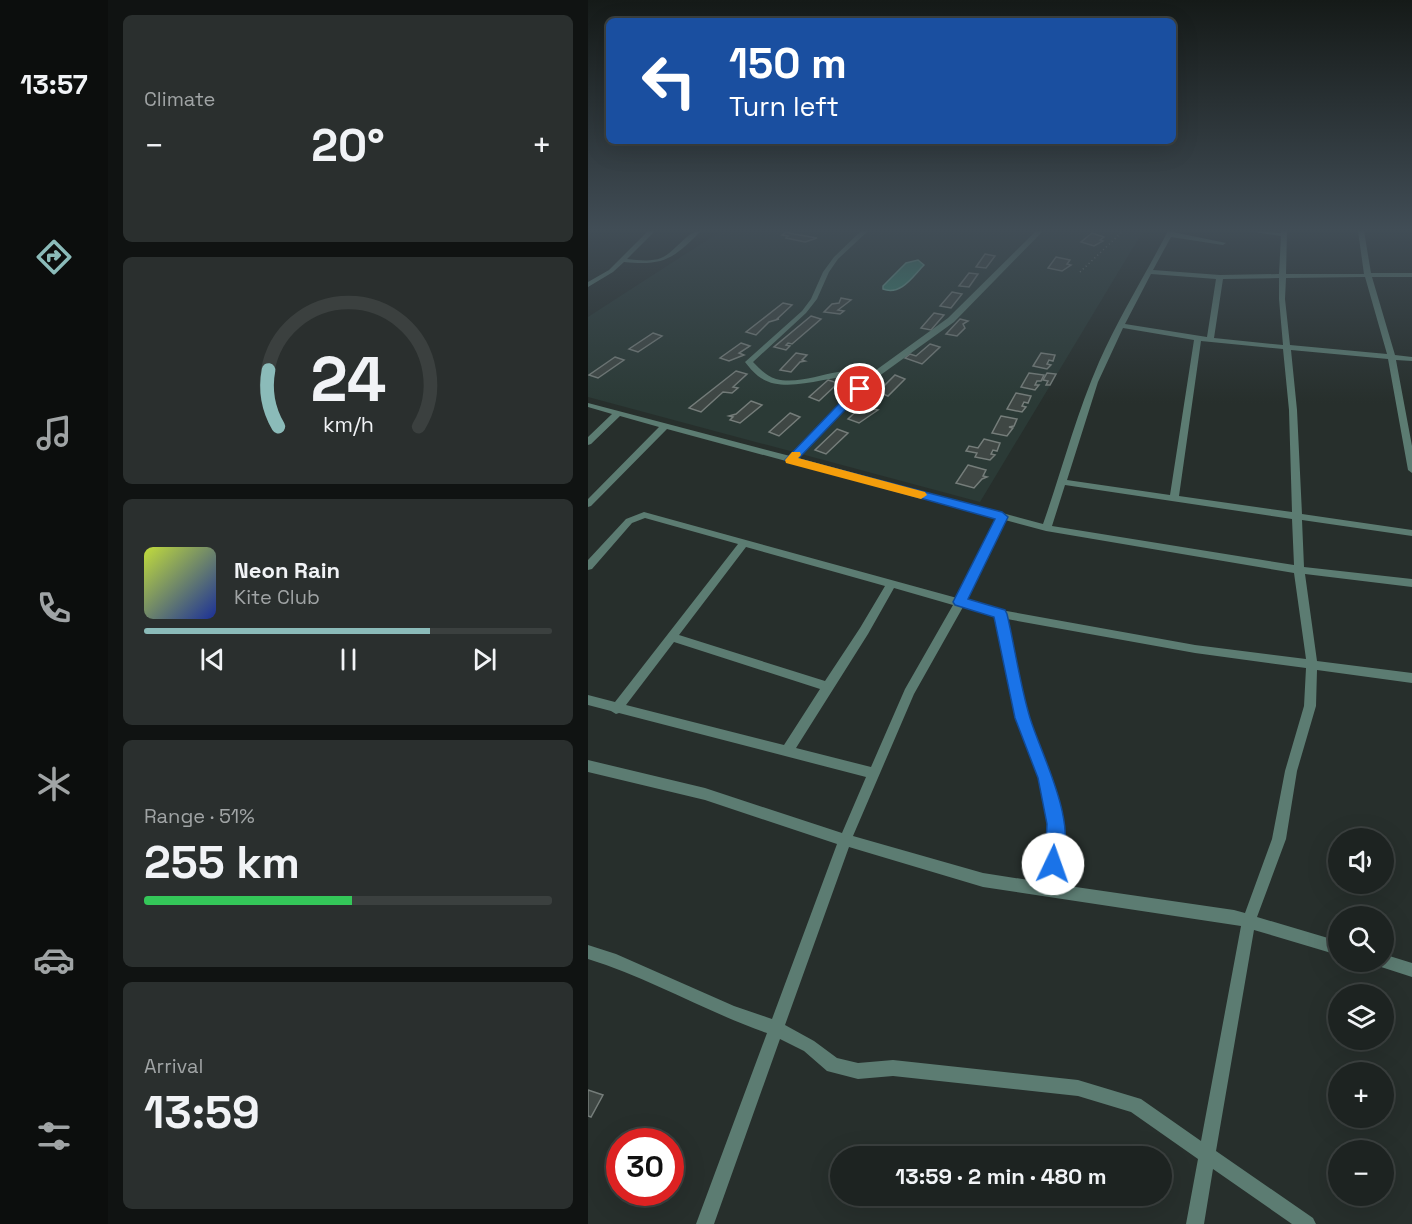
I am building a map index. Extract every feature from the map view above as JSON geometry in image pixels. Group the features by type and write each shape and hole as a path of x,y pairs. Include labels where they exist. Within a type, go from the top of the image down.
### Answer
{"street":[{"path":"819,288 804,312 749,362 761,374 781,382 796,383 850,371 873,376"},
{"path":"790,460 873,376 951,320 983,288"},
{"path":"1046,528 1062,482 1073,440 1120,325 1141,288"},
{"path":"1210,340 1218,288"},
{"path":"1195,1224 1209,1157 1249,921 1279,838 1291,771 1310,706 1312,665 1299,570 1293,410 1282,299 1283,288"},
{"path":"1372,288 1392,358 1412,470"},
{"path":"1120,325 1210,340 1412,359"},
{"path":"1174,498 1198,338"},
{"path":"588,405 1046,528 1299,570 1412,583"},
{"path":"588,442 618,413"},
{"path":"588,504 665,426"},
{"path":"1062,482 1412,533"},
{"path":"588,566 629,521 644,515 1001,614 1183,647 1412,678"},
{"path":"705,1224 845,840 909,692 960,602 1002,517"},
{"path":"616,709 744,543"},
{"path":"787,751 864,631 891,584"},
{"path":"1001,614 1022,718 1046,778 1056,824 1053,864 1056,891"},
{"path":"671,637 828,687"},
{"path":"588,700 616,709 874,772"},
{"path":"588,766 705,794 845,840 983,880 1234,917 1328,945"},
{"path":"588,952 611,959 732,1013 776,1028 809,1046 833,1065 850,1069 893,1068 1078,1088 1135,1105 1307,1224"},
{"path":"1394,964 1412,969"}],"shaded area":[{"path":"633,288 1109,288 980,502 588,397 588,317"},
{"path":"883,288 899,288 895,290"}],"building":[{"path":"952,292 962,294 951,308 940,306"},
{"path":"841,298 851,300 838,310 844,311 840,314 824,312 832,304 839,303"},
{"path":"783,303 792,305 777,319 779,319 769,322 756,335 746,332"},
{"path":"934,313 944,315 931,330 921,328"},
{"path":"811,316 821,319 792,344 788,343 786,345 790,346 786,350 774,347"},
{"path":"960,319 968,321 963,324 965,328 957,336 946,334"},
{"path":"653,333 662,336 638,352 629,349"},
{"path":"741,343 750,346 739,353 744,355 729,361 720,358"},
{"path":"930,344 940,347 922,364 905,358 910,354 916,356"},
{"path":"796,353 807,355 802,360 805,361 800,362 791,372 780,370"},
{"path":"1041,353 1055,355 1053,361 1049,360 1047,364 1051,365 1047,369 1033,366"},
{"path":"615,357 624,360 598,378 589,375"},
{"path":"736,371 747,374 733,387 738,388 732,393 723,392 701,412 689,408"},
{"path":"1029,373 1044,375 1041,381 1037,381 1035,385 1039,385 1035,390 1021,387"},
{"path":"1047,373 1056,374 1050,385 1046,385 1048,381 1043,380"},
{"path":"895,375 905,379 888,396 878,392"},
{"path":"828,380 838,383 819,401 809,397"},
{"path":"1016,393 1031,396 1028,403 1024,402 1022,406 1026,407 1022,412 1007,409"},
{"path":"751,401 762,405 740,423 730,420 733,417 729,416 736,414"},
{"path":"867,401 877,405 873,409 878,410 859,423 848,419"},
{"path":"790,413 800,417 779,436 769,432"},
{"path":"1001,416 1017,419 1014,426 1009,427 1013,428 1007,436 992,433"},
{"path":"837,429 848,433 826,454 815,450"},
{"path":"984,439 1000,443 997,451 993,450 991,454 995,455 990,460 975,457 977,453 966,451 969,446 978,448"},
{"path":"968,465 986,470 983,476 987,477 974,488 956,483"},
{"path":"588,1090 603,1095 591,1117 588,1116"}],"slow traffic":[{"path":"796,455 790,460 921,495"}],"route":[{"path":"860,389 790,460 1002,517 960,602 1001,614 1022,718 1046,778 1056,824 1053,864"}]}
